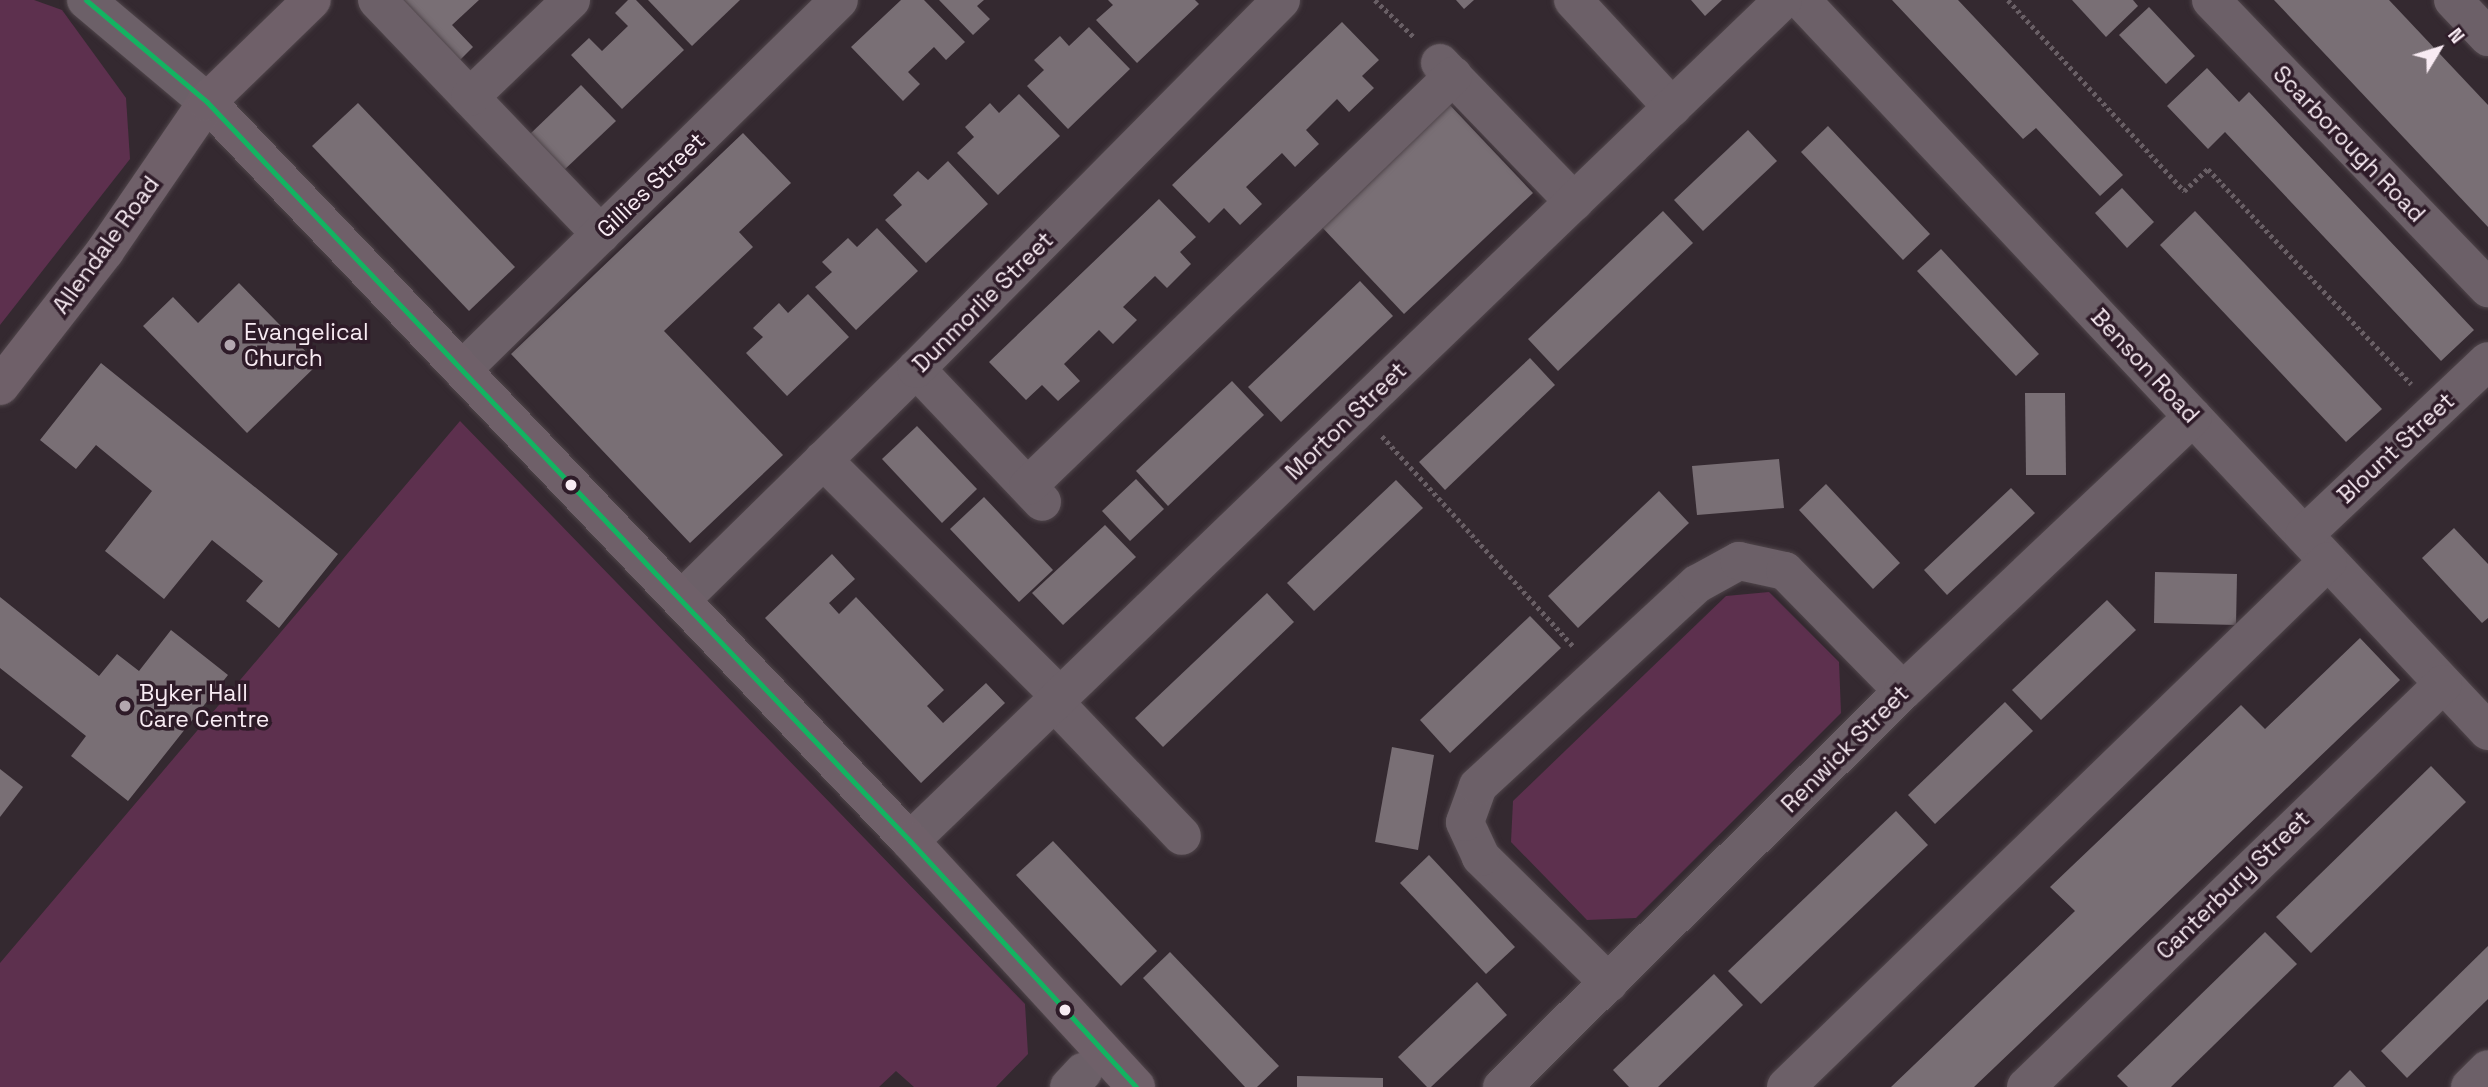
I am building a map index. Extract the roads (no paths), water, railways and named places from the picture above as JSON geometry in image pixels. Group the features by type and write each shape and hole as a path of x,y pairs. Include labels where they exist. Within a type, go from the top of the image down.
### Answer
{"main road":[{"name":"Allendale Road","path":"0,386 105,250 207,102 312,0"},
{"path":"207,102 910,841 1136,1087"}],"street":[{"path":"86,0 207,102"},
{"path":"377,0 601,234"},
{"path":"470,97 571,0"},
{"name":"Gillies Street","path":"462,370 839,0"},
{"name":"Dunmorlie Street","path":"681,600 916,369 1281,0"},
{"path":"1573,0 1672,107"},
{"name":"Morton Street","path":"910,841 1783,0"},
{"name":"Benson Road","path":"1801,0 2488,732"},
{"name":"Scarborough Road","path":"2211,0 2488,288"},
{"path":"2453,0 2488,37"},
{"path":"916,369 1035,494 1447,69 1573,202"},
{"name":"Blount Street","path":"1786,1087 2316,548 2436,410 2488,361"},
{"name":"Renwick Street","path":"1502,1087 1903,691 2193,418"},
{"path":"824,460 1057,699 1182,836"},
{"path":"1609,983 1481,857 1465,822 1478,786 1697,584 1740,561 1785,571 1903,691"},
{"name":"Canterbury Street","path":"2026,1087 2443,684"},
{"path":"2470,1087 2488,1069"}],"place":[{"name":"Evangelical Church","path":"230,345"},
{"name":"Byker Hall Care Centre","path":"125,706"}]}
